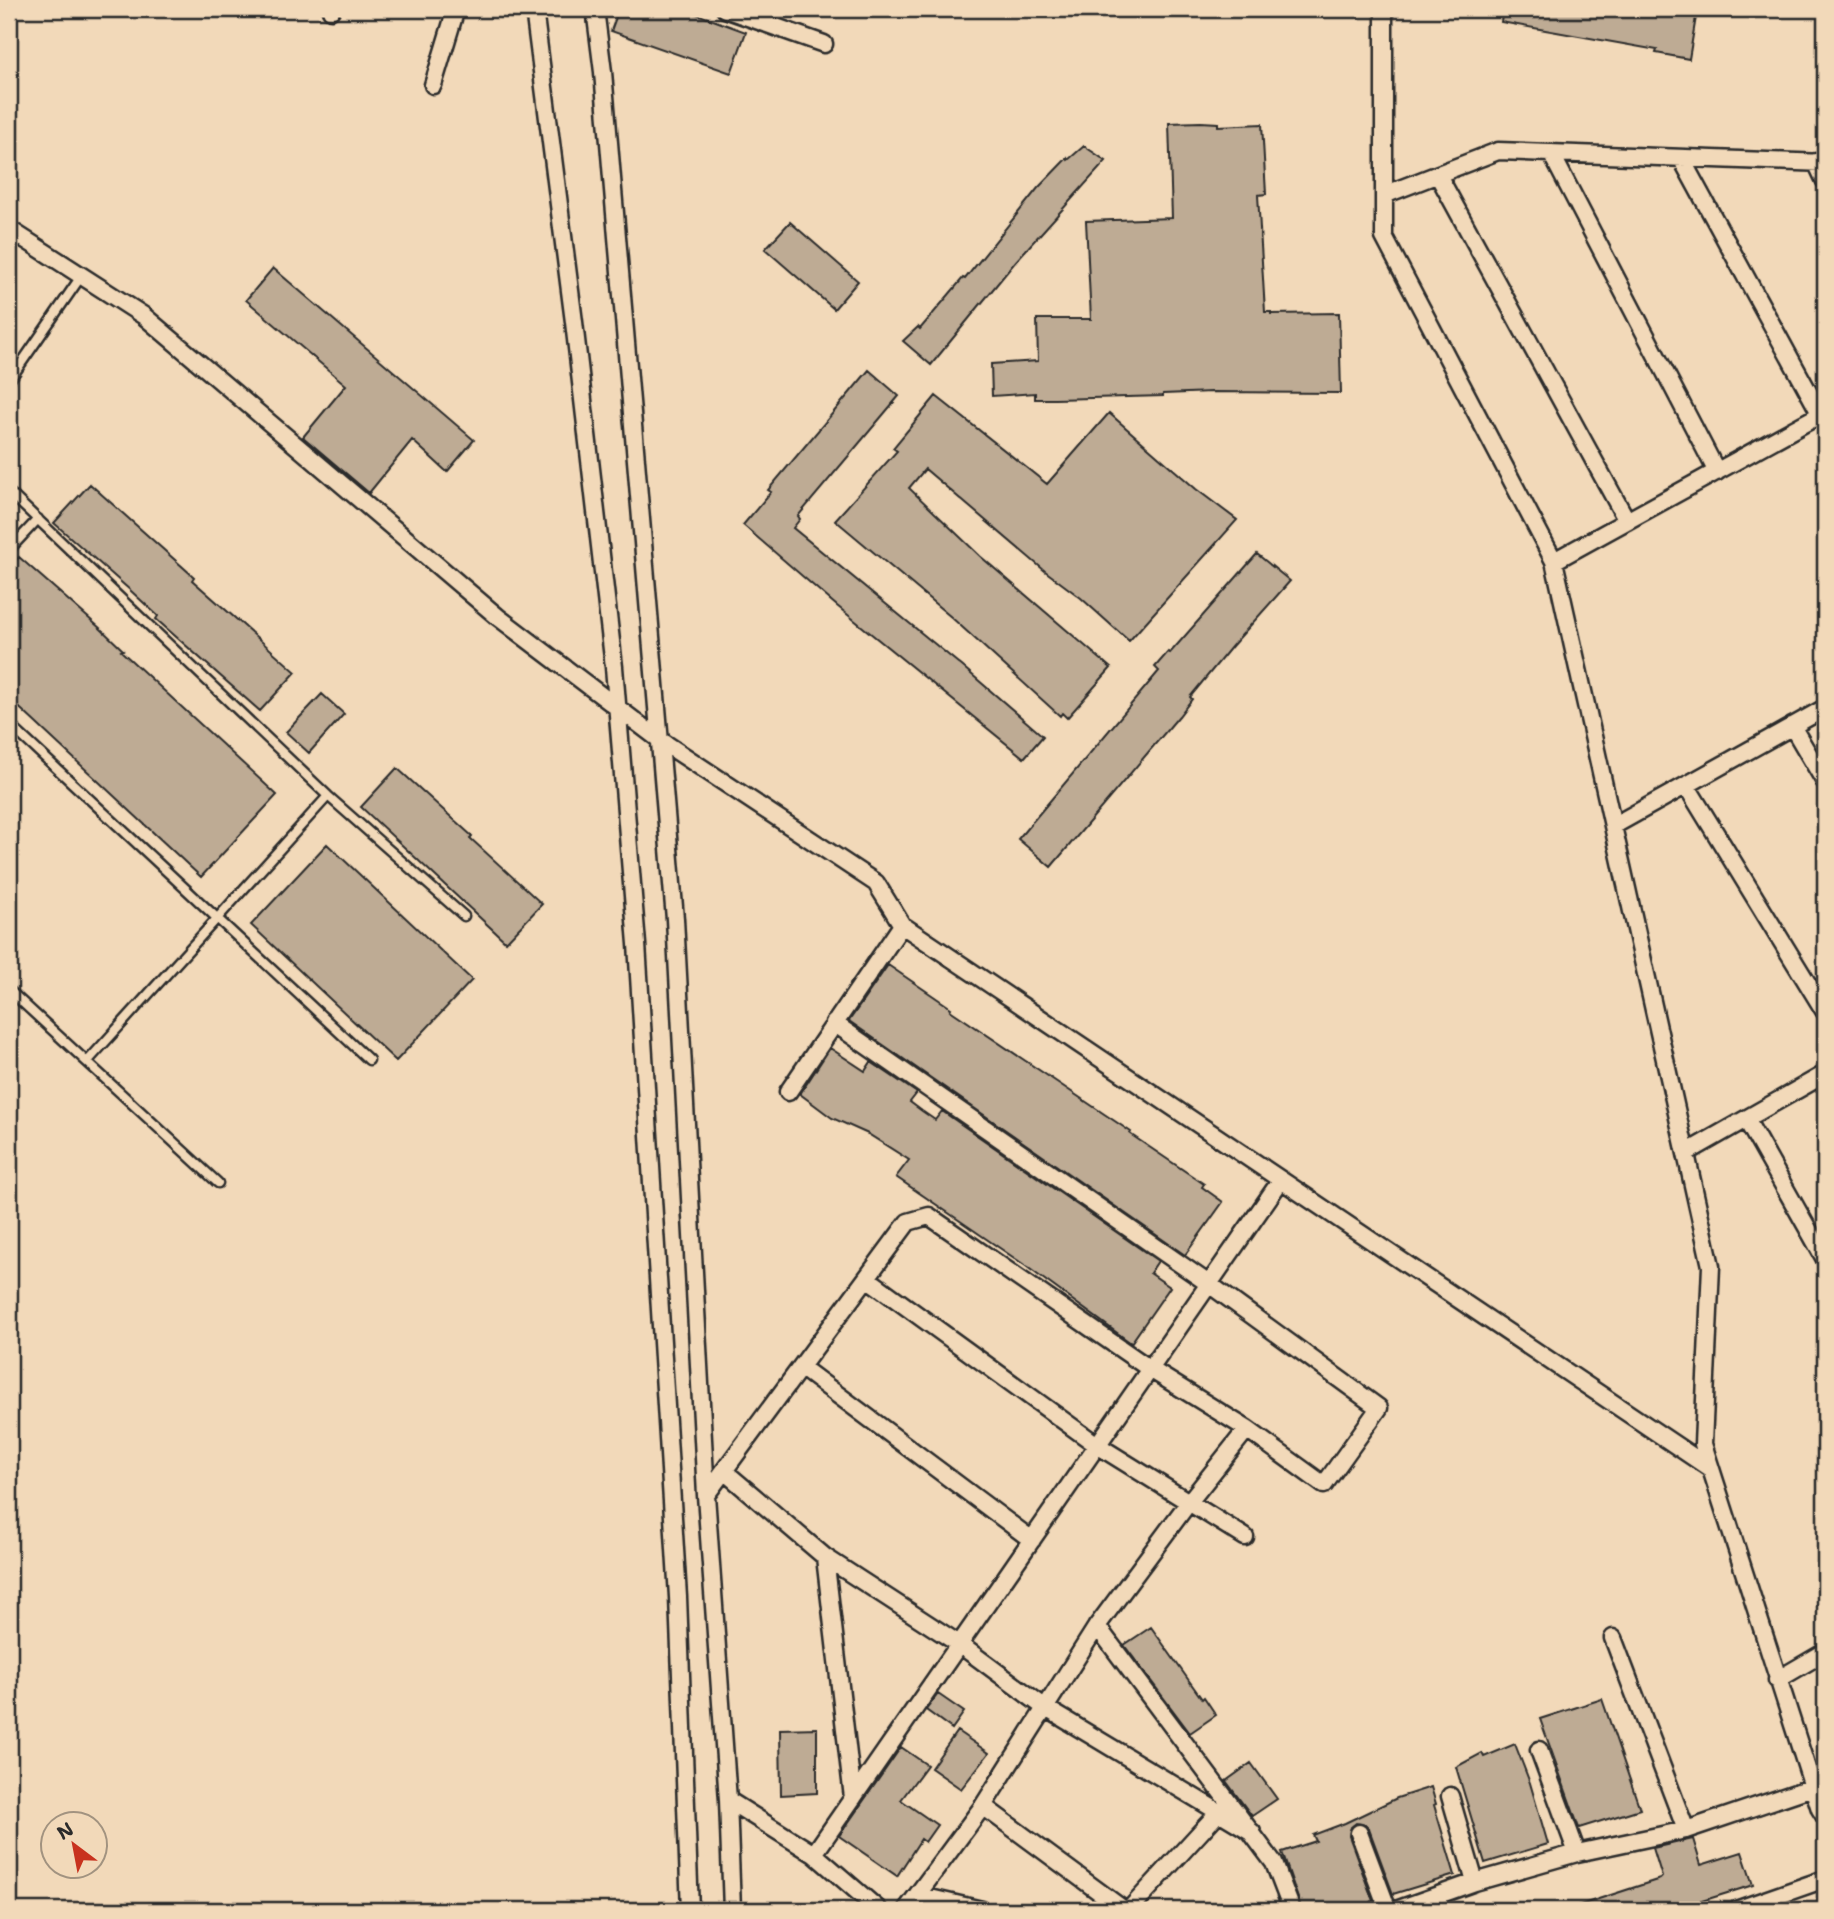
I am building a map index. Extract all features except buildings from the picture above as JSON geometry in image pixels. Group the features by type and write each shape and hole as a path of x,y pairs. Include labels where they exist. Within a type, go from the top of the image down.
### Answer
{"street":[{"path":"433,86 456,9"},
{"path":"534,9 575,322 616,706 637,944 678,1597 690,1910"},
{"path":"595,9 604,85 676,933 706,1495 728,1800 732,1910"},
{"path":"725,9 824,44"},
{"path":"1384,9 1384,237 1554,561 1711,1266 1703,1444 1777,1680 1825,1817"},
{"path":"1384,195 1498,151 1821,163 1825,181"},
{"path":"1551,153 1717,472"},
{"path":"1554,561 1823,413 1681,158"},
{"path":"1438,175 1627,521"},
{"path":"9,229 144,316 498,617 660,740 876,883 902,925 1711,1469"},
{"path":"1613,826 1825,708"},
{"path":"1793,726 1825,782"},
{"path":"1686,785 1825,1012"},
{"path":"788,1092 902,925"},
{"path":"706,1495 908,1222 929,1216 1150,1369 1247,1429 1324,1485 1379,1408 1209,1284 834,1023"},
{"path":"1686,1153 1825,1074"},
{"path":"1745,1119 1825,1259"},
{"path":"814,1854 1281,1180"},
{"path":"868,1279 1097,1445 1245,1537"},
{"path":"802,1368 1032,1540"},
{"path":"906,1910 983,1806 1097,1626 1247,1429"},
{"path":"724,1471 825,1557 958,1644 1044,1707 1252,1832"},
{"path":"825,1557 853,1798"},
{"path":"1097,1626 1274,1863 1292,1910"},
{"path":"1613,1639 1686,1830"},
{"path":"1777,1680 1825,1652"},
{"path":"1539,1750 1577,1853"},
{"path":"1396,1910 1475,1882 1577,1853 1686,1830 1813,1787"},
{"path":"1450,1796 1475,1882"},
{"path":"728,1800 814,1854 880,1910"},
{"path":"983,1806 1124,1910"},
{"path":"1129,1910 1218,1813"},
{"path":"1359,1833 1388,1910"},
{"path":"1744,1909 1825,1879"},
{"path":"917,1895 982,1910"}],"lane":[{"path":"9,381 82,275"},
{"path":"9,492 328,796 464,916"},
{"path":"9,550 38,519"},
{"path":"9,724 369,1060"},
{"path":"87,1062 328,796"},
{"path":"9,990 218,1183"}]}
